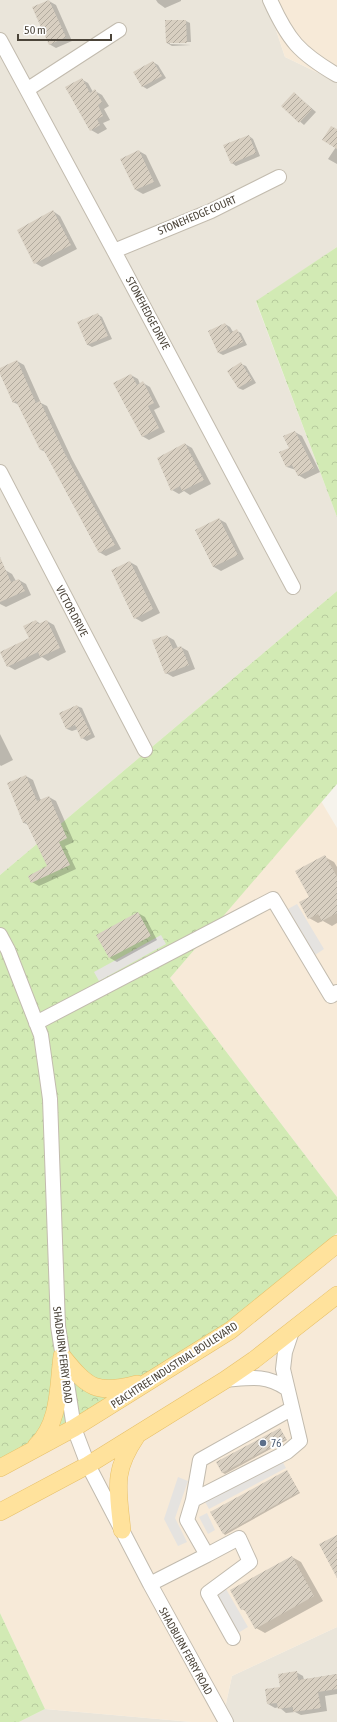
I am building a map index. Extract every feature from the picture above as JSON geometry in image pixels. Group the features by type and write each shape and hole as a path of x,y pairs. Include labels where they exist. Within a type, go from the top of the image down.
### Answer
{"main road":[{"name":"PEACHTREE INDUSTRIAL BOULEVARD","path":"0,1468 74,1428 155,1379 230,1330 337,1244"},
{"path":"0,1512 88,1464 225,1380 292,1331 337,1295"},
{"path":"62,1356 75,1372 91,1386 106,1390 155,1379"},
{"path":"30,1452 48,1431 56,1409 62,1356"},
{"path":"122,1530 118,1473 125,1453 138,1434"}],"street":[{"path":"270,0 281,24 298,48 337,75"},
{"path":"28,89 119,30"},
{"name":"STONEHEDGE DRIVE","path":"0,40 28,89 293,588"},
{"name":"STONEHEDGE COURT","path":"114,250 211,211 279,177"},
{"name":"VICTOR DRIVE","path":"0,472 145,750"},
{"path":"36,1023 273,899 331,996 337,992"},
{"name":"SHADBURN FERRY ROAD","path":"0,935 8,950 40,1036 50,1099 54,1257 58,1326 74,1428 88,1464 122,1530 226,1722"},
{"path":"193,1500 287,1452 300,1441 286,1388 283,1369 285,1352 292,1331"},
{"path":"225,1380 259,1377 274,1380 286,1388"},
{"path":"207,1555 187,1520 193,1500 200,1460 292,1409"},
{"path":"150,1584 240,1538 250,1562 208,1593 233,1638"}],"shaded area":[{"path":"0,0 266,0 285,57 337,82 337,247 256,302 337,517 337,591 0,875"},
{"path":"266,0 337,0 337,82 285,57"},
{"path":"321,801 337,828 337,1197 170,978"},
{"path":"297,904 324,949 315,955 288,909"},
{"path":"161,935 166,944 99,981 94,972"},
{"path":"337,1233 337,1627 232,1676 222,1722 192,1722 45,1709 0,1613 0,1465 212,1346"},
{"path":"281,1459 286,1468 209,1509 204,1500"},
{"path":"178,1477 188,1481 175,1518 187,1542 178,1546 164,1519"},
{"path":"207,1513 215,1530 208,1534 199,1517"},
{"path":"226,1589 248,1627 238,1633 216,1594"},
{"path":"337,1627 337,1722 222,1722 232,1676"},
{"path":"45,1709 192,1722 19,1722"}],"green space":[{"path":"337,247 337,517 256,301"},
{"path":"337,591 337,784 170,978 337,1197 337,1233 212,1346 0,1465 0,875"},
{"path":"0,1613 45,1709 19,1722 0,1722"}],"building":[{"path":"49,0 66,37 49,45 32,7"},
{"path":"165,20 186,20 187,43 166,43"},
{"path":"153,61 162,76 142,87 133,72"},
{"path":"82,78 90,93 95,89 102,102 98,105 103,116 97,119 100,125 90,131 65,87"},
{"path":"294,92 312,109 299,123 281,106"},
{"path":"331,126 337,129 337,149 322,140"},
{"path":"249,135 256,153 231,164 223,145"},
{"path":"139,150 154,182 135,190 120,159"},
{"path":"53,210 71,245 34,264 17,230"},
{"path":"98,313 108,336 87,345 77,322"},
{"path":"225,323 230,333 237,329 243,342 218,353 208,331"},
{"path":"17,360 36,403 40,401 65,454 115,545 99,553 43,449 40,450 16,401 13,403 0,374 0,368"},
{"path":"241,362 252,380 238,388 227,371"},
{"path":"131,374 137,385 143,381 154,403 148,406 159,428 142,437 113,383"},
{"path":"295,431 314,468 298,476 292,465 286,467 279,452 289,448 283,436"},
{"path":"185,443 204,480 182,491 180,486 171,491 157,458"},
{"path":"219,518 238,555 213,567 195,530"},
{"path":"0,557 11,582 19,579 25,591 0,602"},
{"path":"130,561 153,609 134,619 111,570"},
{"path":"36,620 38,624 47,620 60,648 40,657 38,652 7,667 0,652 29,638 23,626"},
{"path":"167,635 173,649 181,646 189,665 165,674 152,640"},
{"path":"77,705 91,734 81,739 75,725 66,729 59,713"},
{"path":"26,775 37,801 49,796 67,838 59,842 70,865 31,883 28,876 47,866 26,822 23,823 7,783"},
{"path":"325,855 337,877 337,913 322,921 318,914 308,919 299,902 309,897 295,871"},
{"path":"138,912 151,936 109,958 96,935"},
{"path":"280,1428 286,1439 222,1473 216,1462"},
{"path":"287,1470 299,1492 223,1534 210,1512"},
{"path":"337,1535 337,1578 319,1544"},
{"path":"292,1556 314,1596 255,1629 244,1609 241,1610 230,1590"},
{"path":"297,1671 298,1680 337,1674 337,1689 318,1692 321,1708 293,1712 293,1707 278,1709 277,1703 267,1704 265,1689 280,1687 278,1674"}],"place":[{"name":"76","path":"263,1443"}]}
